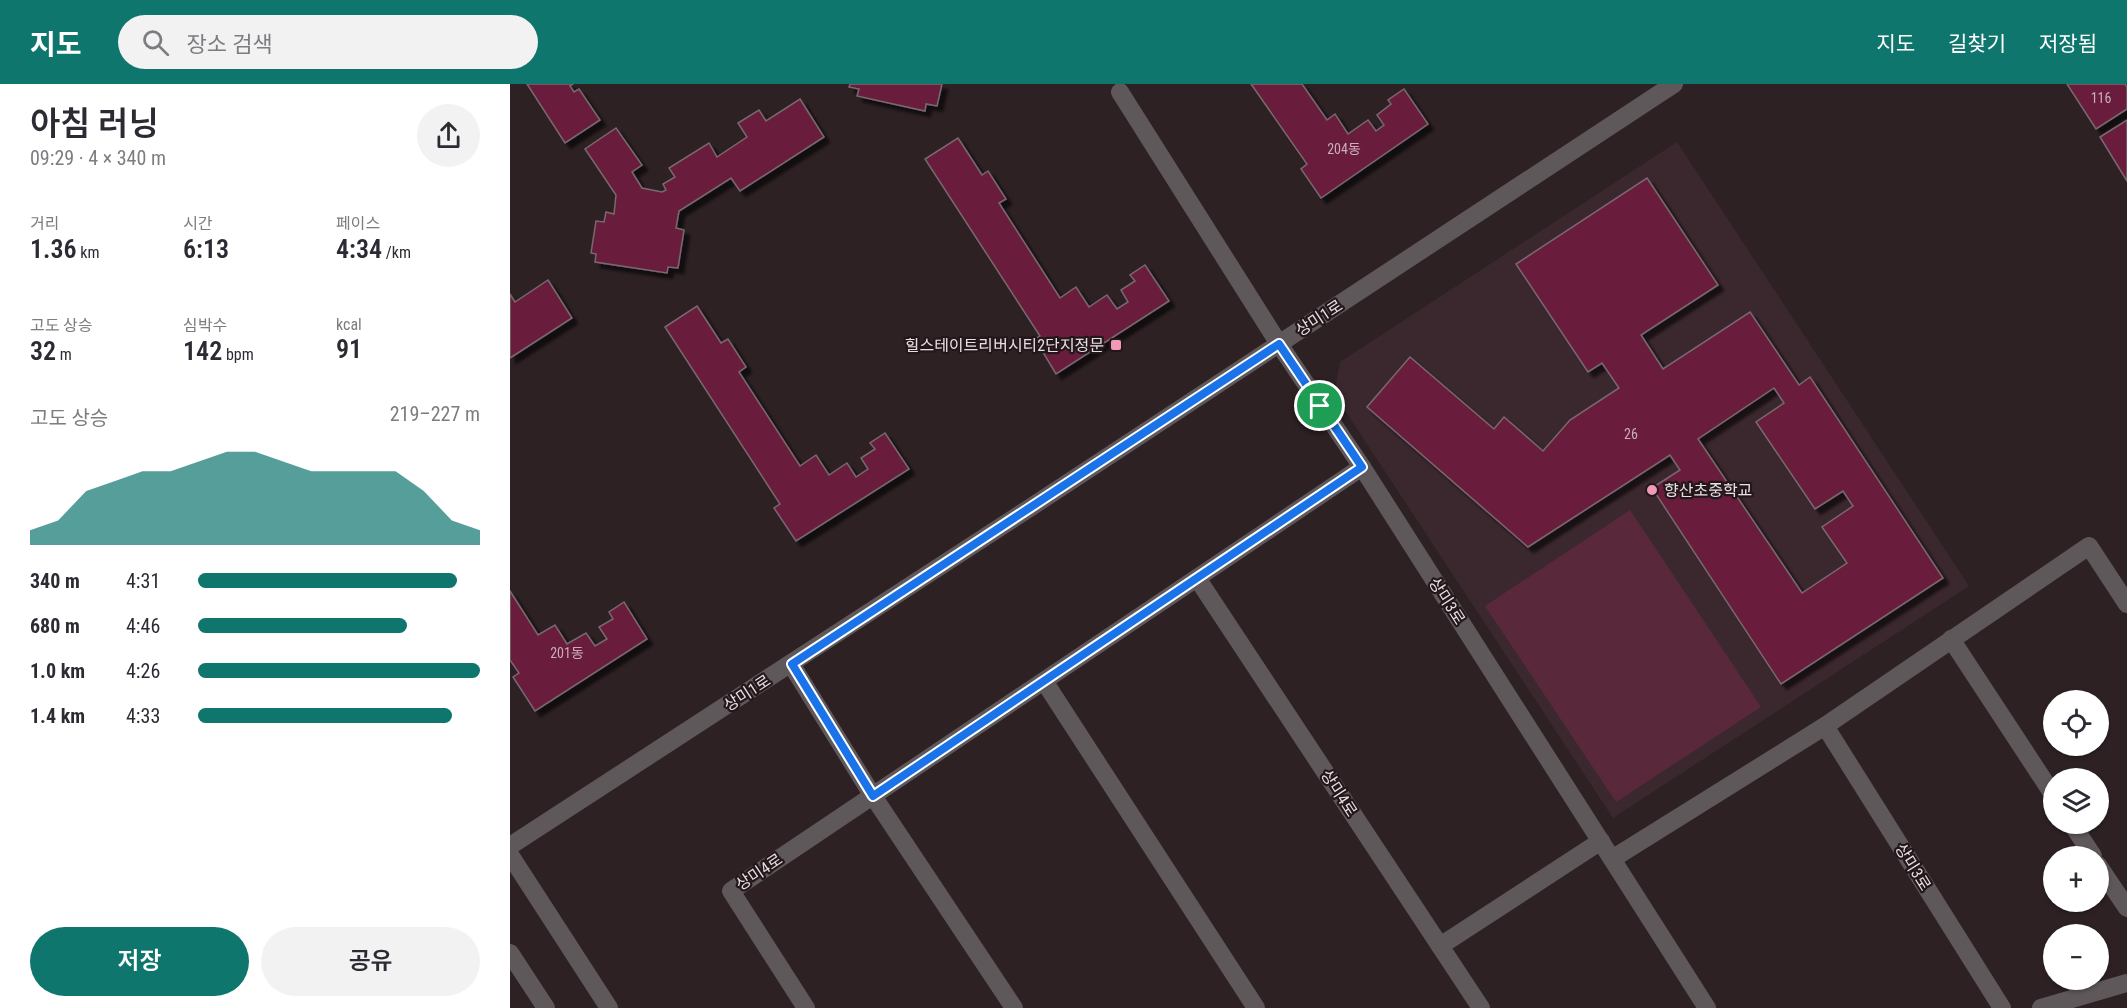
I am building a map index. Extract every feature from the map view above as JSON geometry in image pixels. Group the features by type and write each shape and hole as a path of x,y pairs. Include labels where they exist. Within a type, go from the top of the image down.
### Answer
{"street":[{"name":"상미1로","path":"510,846 792,664 1674,84"},
{"name":"상미3로","path":"1119,92 1279,344 1362,467 1707,1008"},
{"name":"상미4로","path":"806,1008 731,891 1362,467"},
{"path":"1612,859 1825,726 2089,546 2127,604"},
{"name":"상미4로","path":"1197,578 1481,1008"},
{"path":"1950,639 2043,779"},
{"path":"792,664 873,796 1014,1008"},
{"path":"1044,681 1256,1008"},
{"name":"상미3로","path":"1825,726 2002,1008"},
{"path":"1440,946 1601,842"},
{"path":"510,855 609,1008"},
{"path":"2109,881 2127,908"},
{"path":"510,953 546,1008"},
{"path":"2041,1008 2127,983"}],"shaded area":[{"name":"향산초중학교","path":"1677,142 1969,586 1613,818 1334,394 1340,362"},
{"path":"1630,510 1761,707 1616,802 1485,606"}],"building":[{"path":"527,84 573,84 570,86 574,92 579,89 600,120 565,143"},
{"path":"850,84 942,84 937,106 926,104 925,111 857,96 859,89 849,87"},
{"path":"1251,84 1302,84 1327,120 1335,114 1348,134 1368,120 1376,131 1384,125 1377,115 1391,104 1388,100 1404,89 1428,124 1321,198 1301,169 1307,164"},
{"path":"2067,84 2125,84 2127,109 2096,129"},
{"path":"800,99 824,137 740,191 731,178 679,211 676,228 684,230 678,268 668,267 667,273 595,262 596,254 591,253 596,221 604,222 606,212 614,214 616,195 585,149 616,128 642,165 632,172 642,188 662,192 666,190 663,184 675,177 669,168 709,143 717,157 747,137 738,123 759,110 766,121"},
{"path":"2127,120 2127,181 2100,137"},
{"path":"958,138 982,175 988,171 1006,199 999,203 1060,298 1076,287 1089,307 1107,295 1117,309 1128,302 1121,290 1135,281 1130,275 1145,265 1169,301 1056,374 1035,339 1040,336 925,159"},
{"path":"1647,178 1718,285 1641,335 1663,369 1750,312 1799,385 1810,377 1943,578 1781,684 1652,488 1680,470 1670,455 1528,547 1367,407 1410,357 1494,429 1504,417 1543,451 1570,420 1619,388 1602,363 1588,372 1516,264","holes":["1774,388 1784,403 1756,422 1815,509 1843,491 1853,506 1822,527 1847,563 1802,593 1698,439"]},
{"path":"548,280 572,318 510,358 510,294 515,302"},
{"path":"697,306 721,343 728,339 746,367 739,372 800,466 816,455 829,475 847,463 856,477 868,469 861,458 875,449 870,443 885,433 909,469 796,541 774,508 780,504 665,327"},
{"path":"510,591 538,635 555,625 567,644 586,633 595,646 607,639 599,627 613,619 609,612 624,602 647,639 535,711 513,677 519,673 510,660"}],"place":[{"name":"힐스테이트리버시티2단지정문","path":"1116,345"},
{"name":"향산초중학교","path":"1652,490"}],"route":[{"path":"1279,344 1320,406 1362,467 873,796 792,664 1279,344"}]}
